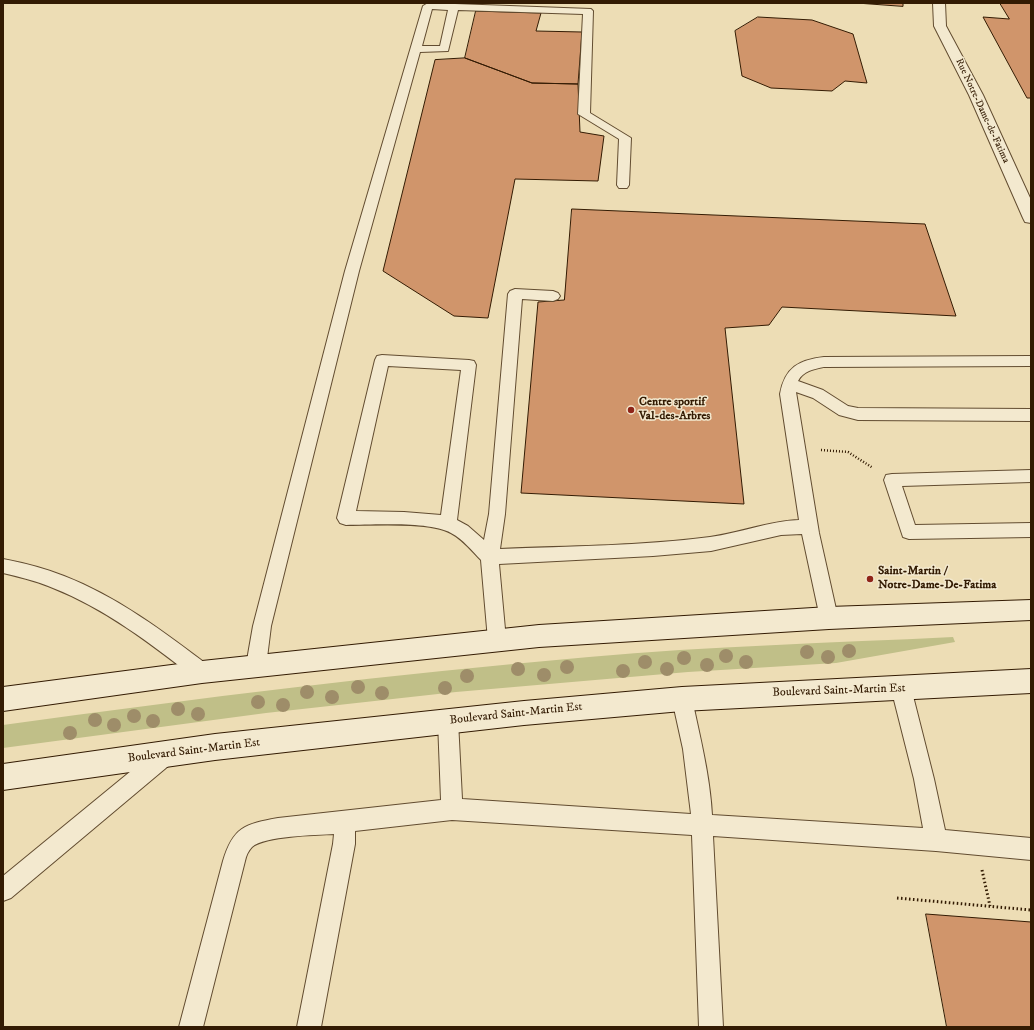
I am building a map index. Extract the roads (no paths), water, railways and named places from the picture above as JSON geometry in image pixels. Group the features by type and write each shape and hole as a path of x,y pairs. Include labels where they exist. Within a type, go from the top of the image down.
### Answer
{"main road":[{"name":"Rue Notre-Dame-de-Fatima","path":"939,3 940,26 976,94 1031,218"},
{"path":"3,699 202,672 497,640 829,618 1031,610"},
{"name":"Boulevard Saint-Martin Est","path":"3,777 215,747 448,721 682,699 1031,681"}],"lane":[{"path":"256,666 262,626 352,271 428,6 576,7 588,11 584,114 624,138 623,185"},
{"path":"416,49 444,49 454,6"},
{"path":"497,640 490,557 497,514 515,294 553,296"},
{"path":"448,524 469,365 382,360 346,518 427,520 448,524 459,529 490,557 653,549 704,544 781,528 809,527"},
{"path":"829,618 809,527 788,394 790,384 796,372 801,367 814,363 1031,361"},
{"path":"790,384 818,394 844,410 858,414 1031,415"},
{"path":"1031,476 892,480 909,532 1031,530"},
{"path":"3,566 37,574 60,582 99,600 140,625 202,672"},
{"path":"901,688 924,779 936,840"},
{"path":"682,699 693,749 701,800 711,1027"},
{"path":"448,721 452,809"},
{"path":"3,890 166,754"},
{"path":"191,1027 238,848 245,839 254,834 271,830 452,809 936,840 1031,849"},
{"path":"309,1027 344,844 345,822"}],"place":[{"name":"Centre sportif Val-des-Arbres","path":"631,410"},
{"name":"Saint-Martin / Notre-Dame-De-Fatima","path":"870,579"}]}
